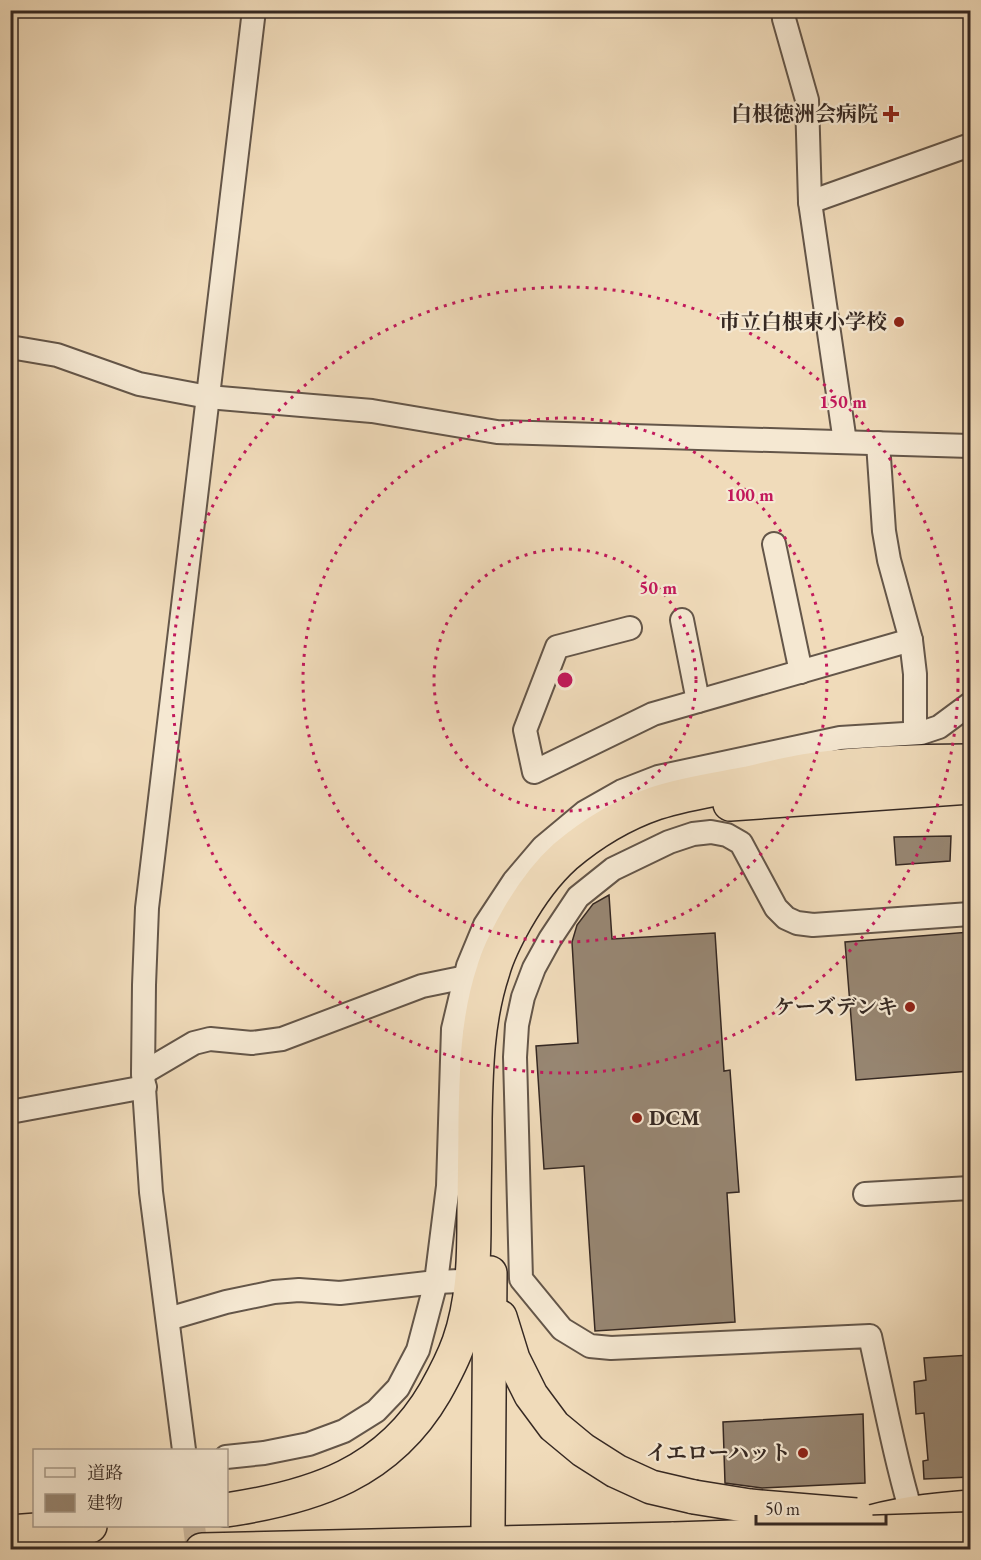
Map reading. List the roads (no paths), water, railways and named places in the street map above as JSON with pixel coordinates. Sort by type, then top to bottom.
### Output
[{"type":"highway","points":[[970,761],[908,762],[814,769],[690,794],[656,803],[624,817],[594,835],[566,856],[542,880],[522,910],[506,938],[493,971],[482,1011],[477,1056],[490,1276],[501,1323],[513,1359],[531,1395],[554,1426],[583,1450],[616,1471],[651,1487],[694,1497],[810,1512],[865,1516],[970,1518]]},
{"type":"highway","points":[[479,1526],[490,1276],[493,1058],[507,977],[521,945],[538,917],[556,893],[578,870],[632,832],[662,819],[730,804],[970,787]]},
{"type":"highway","points":[[228,1510],[278,1501],[335,1482],[363,1468],[388,1450],[411,1428],[429,1403],[460,1341],[468,1311],[490,1276]]},
{"type":"highway","points":[[785,1550],[877,1520],[910,1513],[970,1507]]},
{"type":"highway","points":[[10,1532],[77,1527]]},
{"type":"highway","points":[[202,1550],[970,1530]]},
{"type":"highway","points":[[760,1550],[970,1543]]},
{"type":"highway","points":[[915,1550],[970,1543]]},
{"type":"street","points":[[184,1449],[152,1192],[144,1080],[147,908],[254,10]]},
{"type":"street","points":[[783,10],[807,100],[810,202],[845,442]]},
{"type":"street","points":[[810,202],[970,145]]},
{"type":"street","points":[[10,347],[57,355],[140,384],[208,397],[372,411],[497,432],[970,446]]},
{"type":"street","points":[[878,443],[884,531],[889,560],[911,640],[915,674],[915,733]]},
{"type":"street","points":[[774,544],[801,672]]},
{"type":"street","points":[[682,620],[698,701]]},
{"type":"street","points":[[630,628],[557,648],[525,730],[534,772],[653,714],[911,640]]},
{"type":"street","points":[[228,1457],[264,1453],[309,1444],[344,1431],[376,1411],[398,1388],[418,1350],[436,1282],[448,1186],[453,1029],[468,966],[485,925],[514,881],[543,847],[585,812],[621,791],[658,777],[840,738],[921,733],[939,727],[970,704]]},
{"type":"street","points":[[490,1276],[517,1025],[523,997],[534,968],[578,897],[614,869],[669,842],[693,834],[711,832],[727,835],[741,843],[776,908],[786,918],[797,923],[813,925],[970,914]]},
{"type":"street","points":[[10,1112],[144,1080],[194,1043],[210,1039],[252,1043],[282,1039],[422,987],[466,977]]},
{"type":"street","points":[[865,1194],[970,1188]]},
{"type":"street","points":[[168,1319],[226,1302],[274,1292],[299,1290],[340,1293],[490,1276],[562,1329],[591,1346],[611,1348],[870,1336],[897,1462],[910,1513],[923,1550]]},
{"type":"tunnel","points":[[194,1527],[197,1550]]},
{"type":"place","name":"白根徳洲会病院","points":[[891,114]]},
{"type":"place","name":"市立白根東小学校","points":[[899,322]]},
{"type":"place","name":"ケーズデンキ","points":[[910,1007]]},
{"type":"place","name":"DCM","points":[[637,1118]]},
{"type":"place","name":"イエローハット","points":[[803,1453]]}]
